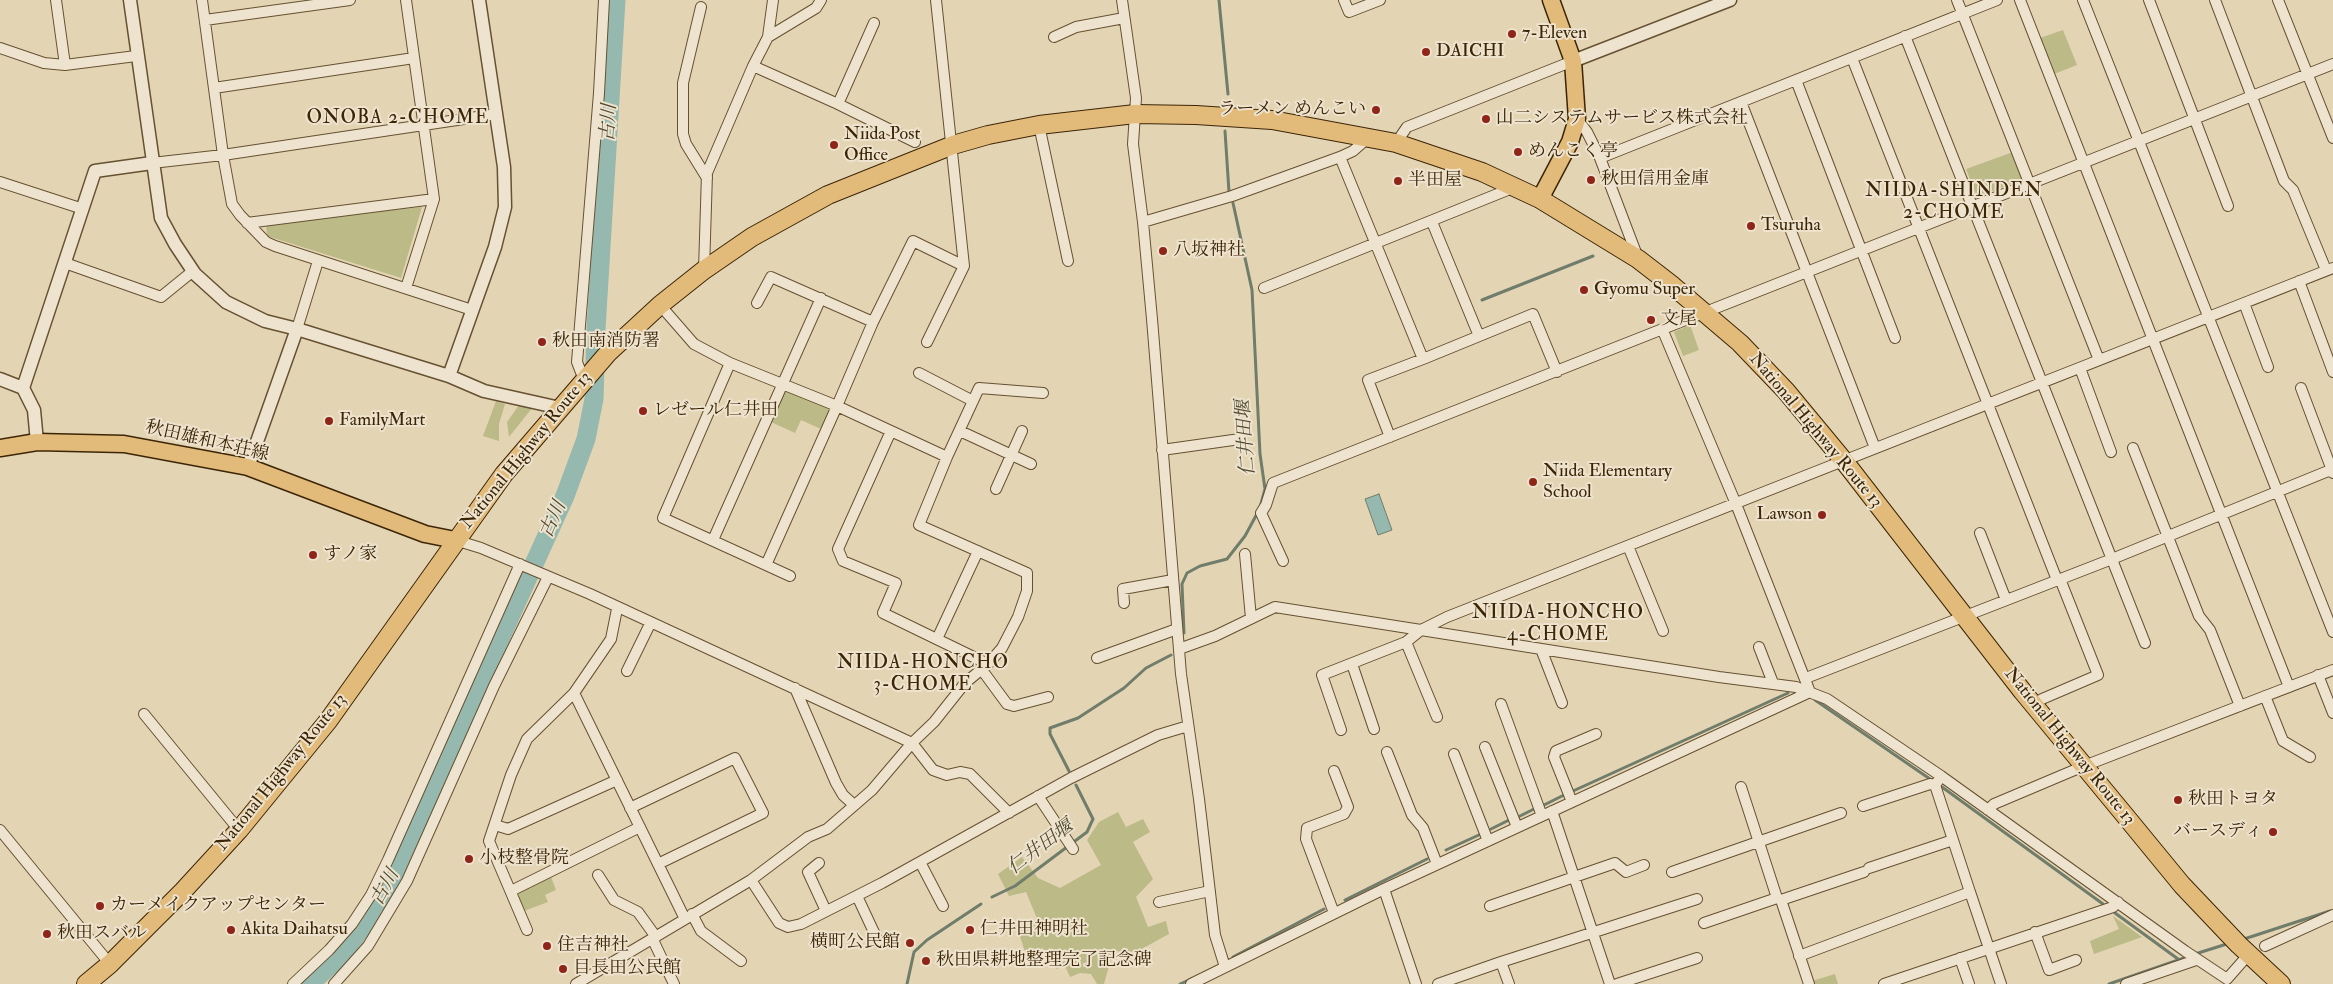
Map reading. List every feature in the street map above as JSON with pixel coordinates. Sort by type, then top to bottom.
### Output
[{"type":"highway","name":"National Highway Route 13","points":[[86,984],[110,964],[183,891],[239,830],[328,721],[455,540],[504,474],[608,353],[660,305],[704,270],[752,237],[828,195],[953,145],[988,135],[1039,125],[1135,114],[1196,115],[1272,120],[1396,143],[1482,172],[1540,199],[1638,259],[1705,312],[1766,369],[1844,460],[2034,705],[2182,885],[2281,984]]},
{"type":"main road","points":[[1540,199],[1570,142],[1577,119],[1573,61],[1551,0]]},
{"type":"main road","name":"秋田雄和本荘線","points":[[0,448],[37,442],[132,445],[248,467],[424,534],[455,540]]},
{"type":"street","points":[[56,0],[65,65]]},
{"type":"street","points":[[130,0],[136,56],[161,218],[192,270],[226,302],[265,321],[449,376],[484,391],[560,408]]},
{"type":"street","points":[[202,0],[223,155],[232,204],[247,223],[266,242],[318,261],[472,310]]},
{"type":"street","points":[[205,20],[350,0]]},
{"type":"street","points":[[406,0],[434,199],[406,288]]},
{"type":"street","points":[[449,376],[495,247],[505,207],[504,167],[479,0]]},
{"type":"street","points":[[585,379],[577,362],[599,93],[604,0]]},
{"type":"street","points":[[704,270],[707,178],[753,66],[768,36],[773,0]]},
{"type":"street","points":[[768,36],[816,8],[821,0]]},
{"type":"street","points":[[927,342],[964,266],[953,145],[936,0]]},
{"type":"street","points":[[1122,0],[1136,98],[1133,144],[1144,222],[1179,649],[1215,935],[1224,968]]},
{"type":"street","points":[[1344,0],[1349,12],[1380,0]]},
{"type":"street","points":[[1396,143],[1407,127],[1730,0]]},
{"type":"street","points":[[1957,0],[2099,360]]},
{"type":"street","points":[[1600,158],[1997,0]]},
{"type":"street","points":[[2020,0],[2223,513],[2289,687]]},
{"type":"street","points":[[2083,0],[2333,632]]},
{"type":"street","points":[[2149,0],[2228,206]]},
{"type":"street","points":[[1341,730],[1322,675],[1406,642],[1421,630],[1447,617],[2329,269],[2293,190],[2284,180],[2215,0]]},
{"type":"street","points":[[2278,0],[2333,138]]},
{"type":"street","points":[[701,7],[683,83],[683,134],[686,144],[707,178]]},
{"type":"street","points":[[1054,37],[1076,27],[1124,18]]},
{"type":"street","points":[[838,104],[874,23]]},
{"type":"street","points":[[1905,36],[2145,643]]},
{"type":"street","points":[[0,48],[44,63],[65,65],[136,56]]},
{"type":"street","points":[[214,88],[414,58]]},
{"type":"street","points":[[1852,58],[2058,580],[2098,676],[2042,698],[2034,705]]},
{"type":"street","points":[[1283,561],[1261,512],[1266,505],[1273,483],[1663,331],[1705,312],[2333,64]]},
{"type":"street","points":[[753,66],[838,104],[915,142]]},
{"type":"street","points":[[1796,80],[1895,338]]},
{"type":"street","points":[[1741,102],[1875,448]]},
{"type":"street","points":[[23,388],[95,171],[223,155],[497,114]]},
{"type":"street","points":[[1577,119],[1587,132],[1600,158],[1638,259]]},
{"type":"street","points":[[1039,125],[1068,261]]},
{"type":"street","points":[[1144,222],[1232,196],[1340,157],[1353,151],[1369,137]]},
{"type":"street","points":[[1340,157],[1423,359]]},
{"type":"street","points":[[0,182],[83,209]]},
{"type":"street","points":[[1264,288],[1515,188]]},
{"type":"street","points":[[247,223],[434,199]]},
{"type":"street","points":[[1432,222],[1479,336]]},
{"type":"street","points":[[766,565],[873,322],[913,242],[964,266]]},
{"type":"street","points":[[248,467],[297,329],[318,261]]},
{"type":"street","points":[[65,263],[161,297],[192,270]]},
{"type":"street","points":[[757,303],[770,277],[873,322]]},
{"type":"street","points":[[2299,281],[2333,372]]},
{"type":"street","points":[[713,540],[821,298]]},
{"type":"street","points":[[2244,303],[2268,367]]},
{"type":"street","points":[[660,305],[694,344],[730,363],[837,406],[947,457]]},
{"type":"street","points":[[1390,437],[1368,380],[1533,314],[1557,372]]},
{"type":"street","points":[[1663,331],[1736,504],[1810,692]]},
{"type":"street","points":[[730,363],[663,518],[790,576]]},
{"type":"street","points":[[2080,368],[2111,452]]},
{"type":"street","points":[[919,373],[973,400]]},
{"type":"street","points":[[0,379],[23,388],[34,410],[37,442]]},
{"type":"street","points":[[576,984],[655,939],[688,916],[751,880],[808,837],[826,829],[872,790],[912,743],[934,722],[965,683],[985,667],[1002,648],[1018,617],[1027,591],[1027,573],[919,525],[947,457],[979,388],[989,387],[1043,393]]},
{"type":"street","points":[[1806,678],[2112,559],[2277,490],[2333,471],[2300,388]]},
{"type":"street","points":[[891,431],[838,549],[843,561],[896,583],[883,613],[937,639],[985,667],[1008,704],[1014,706],[1048,697]]},
{"type":"street","points":[[960,431],[1030,464]]},
{"type":"street","points":[[996,489],[1022,431]]},
{"type":"street","points":[[1162,450],[1240,439]]},
{"type":"street","points":[[2133,448],[2199,616],[2210,630],[2240,706]]},
{"type":"street","points":[[1980,533],[2006,600]]},
{"type":"street","points":[[455,540],[523,565],[590,594],[617,609],[795,688],[912,743],[932,770],[946,775],[960,772],[970,774],[1009,813]]},
{"type":"street","points":[[1628,546],[1663,632]]},
{"type":"street","points":[[937,639],[978,551]]},
{"type":"street","points":[[1245,554],[1251,618]]},
{"type":"street","points":[[293,984],[329,950],[352,924],[370,894],[388,860],[523,565]]},
{"type":"street","points":[[334,984],[368,946],[407,881],[494,686],[546,576]]},
{"type":"street","points":[[1124,603],[1123,589],[1173,580]]},
{"type":"street","points":[[1179,649],[1215,636],[1275,607],[1718,677],[1774,683],[1810,692],[1827,699],[1938,780],[1988,810],[2196,960],[2230,981],[2240,945]]},
{"type":"street","points":[[527,930],[489,841],[510,775],[527,739],[574,693],[611,639],[617,609]]},
{"type":"street","points":[[627,671],[650,624]]},
{"type":"street","points":[[1097,658],[1177,629]]},
{"type":"street","points":[[1406,642],[1437,717]]},
{"type":"street","points":[[1759,647],[1774,683]]},
{"type":"street","points":[[1541,649],[1562,703]]},
{"type":"street","points":[[1352,664],[1374,729]]},
{"type":"street","points":[[1988,810],[1994,804],[2084,766],[2333,670]]},
{"type":"street","points":[[2318,676],[2333,712]]},
{"type":"street","points":[[795,688],[843,796],[854,805]]},
{"type":"street","points":[[1194,983],[1384,889],[1810,692]]},
{"type":"street","points":[[574,693],[658,864],[688,916],[701,931],[741,961]]},
{"type":"street","points":[[2265,696],[2283,741],[2310,757]]},
{"type":"street","points":[[1501,704],[1542,816]]},
{"type":"street","points":[[144,714],[239,830]]},
{"type":"street","points":[[751,880],[779,923],[788,927],[857,896],[1038,796],[1158,735],[1188,726]]},
{"type":"street","points":[[1572,802],[1554,757],[1556,751],[1596,734]]},
{"type":"street","points":[[1484,747],[1518,827]]},
{"type":"street","points":[[1387,752],[1412,815],[1423,828],[1437,864]]},
{"type":"street","points":[[1454,754],[1488,841]]},
{"type":"street","points":[[630,808],[735,758],[763,812],[658,864]]},
{"type":"street","points":[[1334,771],[1348,807],[1344,814],[1307,828],[1306,839],[1334,913]]},
{"type":"street","points":[[495,825],[508,829],[617,780]]},
{"type":"street","points":[[1863,806],[1938,780]]},
{"type":"street","points":[[1938,780],[1953,840],[2001,984]]},
{"type":"street","points":[[1741,787],[1808,984]]},
{"type":"street","points":[[1038,796],[1071,845]]},
{"type":"street","points":[[1552,811],[1610,984]]},
{"type":"street","points":[[1672,872],[1841,813]]},
{"type":"street","points":[[511,891],[640,827]]},
{"type":"street","points":[[0,830],[110,964]]},
{"type":"street","points":[[1704,923],[1953,840]]},
{"type":"street","points":[[920,862],[943,906]]},
{"type":"street","points":[[818,863],[808,872],[826,911]]},
{"type":"street","points":[[1490,906],[1614,863],[1626,872],[1644,866]]},
{"type":"street","points":[[598,875],[614,900],[638,912],[655,939],[674,984]]},
{"type":"street","points":[[1384,889],[1416,984]]},
{"type":"street","points":[[1159,902],[1210,891]]},
{"type":"street","points":[[1799,956],[1970,892]]},
{"type":"street","points":[[857,896],[879,943]]},
{"type":"street","points":[[1438,984],[1592,931],[1697,899]]},
{"type":"street","points":[[1884,984],[2113,907],[2118,902]]},
{"type":"street","points":[[2265,946],[2333,915]]},
{"type":"street","points":[[2035,932],[2049,970],[2076,960]]},
{"type":"street","points":[[1617,984],[1697,958]]},
{"type":"street","points":[[1960,958],[1968,984]]},
{"type":"street","points":[[2126,984],[2196,960]]},
{"type":"street","points":[[1501,962],[1508,984]]},
{"type":"shaded area","points":[[2063,30],[2077,65],[2054,74],[2040,38]]},
{"type":"shaded area","points":[[2013,152],[2024,179],[1977,197],[1966,169]]},
{"type":"shaded area","points":[[422,207],[401,278],[267,236],[266,223]]},
{"type":"shaded area","points":[[1690,325],[1699,350],[1683,356],[1674,332]]},
{"type":"shaded area","points":[[786,388],[830,409],[821,429],[801,420],[795,433],[771,422]]},
{"type":"shaded area","points":[[496,401],[505,404],[499,424],[499,441],[483,436]]},
{"type":"shaded area","points":[[519,405],[533,407],[509,437],[507,422]]},
{"type":"shaded area","points":[[1118,812],[1126,827],[1143,819],[1150,832],[1133,842],[1153,879],[1136,897],[1148,927],[1166,921],[1169,934],[1136,952],[1113,951],[1104,984],[1097,984],[1091,974],[1080,973],[1070,977],[1065,966],[1056,969],[1052,960],[1047,961],[1043,948],[1026,955],[1018,930],[1038,921],[1026,892],[1009,896],[998,874],[1022,857],[1038,878],[1060,888],[1101,865],[1087,840],[1099,822]]},
{"type":"shaded area","points":[[551,877],[556,890],[545,895],[548,902],[524,911],[518,897],[520,889]]},
{"type":"shaded area","points":[[2113,916],[2142,937],[2094,954],[2090,941],[2119,929]]},
{"type":"shaded area","points":[[1835,974],[1838,984],[1813,984],[1812,981]]},
{"type":"water","points":[[1379,494],[1392,530],[1378,535],[1365,499]]},
{"type":"waterway","name":"古川","points":[[310,984],[342,954],[370,917],[417,832],[478,687],[565,496],[586,439],[594,399],[596,329],[616,0]]},
{"type":"waterway","points":[[1219,0],[1228,94]]},
{"type":"waterway","points":[[1225,131],[1229,192]]},
{"type":"waterway","name":"仁井田堰","points":[[1233,203],[1252,290],[1260,454],[1265,489],[1261,504]]},
{"type":"waterway","points":[[1482,300],[1593,256]]},
{"type":"waterway","name":"仁井田堰","points":[[1184,633],[1182,584],[1187,573],[1200,566],[1227,559],[1245,536],[1259,510]]},
{"type":"waterway","name":"仁井田堰","points":[[1069,771],[1050,734],[1050,728],[1078,718],[1124,688],[1146,668],[1171,655]]},
{"type":"waterway","points":[[1573,791],[1788,693]]},
{"type":"waterway","points":[[1815,700],[1930,779]]},
{"type":"waterway","name":"仁井田堰","points":[[992,897],[1015,886],[1087,832],[1093,819],[1076,785]]},
{"type":"waterway","points":[[1942,787],[2103,904]]},
{"type":"waterway","points":[[1542,806],[1564,795]]},
{"type":"waterway","points":[[1518,817],[1534,809]]},
{"type":"waterway","points":[[1491,829],[1509,820]]},
{"type":"waterway","points":[[1446,850],[1481,834]]},
{"type":"waterway","points":[[1345,900],[1427,859]]},
{"type":"waterway","name":"仁井田堰","points":[[907,984],[914,952],[927,940],[981,904]]},
{"type":"waterway","points":[[1233,957],[1324,909]]},
{"type":"waterway","points":[[2241,940],[2330,911]]},
{"type":"waterway","points":[[2115,913],[2178,959]]},
{"type":"waterway","points":[[2195,954],[2230,943]]},
{"type":"waterway","points":[[2109,984],[2187,957]]},
{"type":"waterway","points":[[1180,984],[1191,979]]},
{"type":"place","name":"7-Eleven","points":[[1512,34]]},
{"type":"place","name":"DAICHI","points":[[1426,52]]},
{"type":"place","name":"ラーメン めんこい","points":[[1376,110]]},
{"type":"place","name":"山二システムサービス株式会社","points":[[1486,119]]},
{"type":"place","name":"Niida Post Office","points":[[834,145]]},
{"type":"place","name":"めんこく亭","points":[[1518,152]]},
{"type":"place","name":"秋田信用金庫","points":[[1591,180]]},
{"type":"place","name":"半田屋","points":[[1398,181]]},
{"type":"place","name":"Tsuruha","points":[[1751,226]]},
{"type":"place","name":"八坂神社","points":[[1163,251]]},
{"type":"place","name":"Gyomu Super","points":[[1584,290]]},
{"type":"place","name":"文尾","points":[[1651,320]]},
{"type":"place","name":"秋田南消防署","points":[[542,342]]},
{"type":"place","name":"レゼール仁井田","points":[[643,411]]},
{"type":"place","name":"FamilyMart","points":[[329,421]]},
{"type":"place","name":"Niida Elementary School","points":[[1533,482]]},
{"type":"place","name":"Lawson","points":[[1822,515]]},
{"type":"place","name":"すノ家","points":[[313,555]]},
{"type":"place","name":"秋田トヨタ","points":[[2178,800]]},
{"type":"place","name":"バースディ","points":[[2273,832]]},
{"type":"place","name":"小枝整骨院","points":[[469,859]]},
{"type":"place","name":"カーメイクアップセンター","points":[[100,906]]},
{"type":"place","name":"Akita Daihatsu","points":[[231,930]]},
{"type":"place","name":"仁井田神明社","points":[[970,930]]},
{"type":"place","name":"秋田スバル","points":[[47,934]]},
{"type":"place","name":"横町公民館","points":[[910,943]]},
{"type":"place","name":"住吉神社","points":[[547,946]]},
{"type":"place","name":"秋田県耕地整理完了記念碑","points":[[926,961]]},
{"type":"place","name":"目長田公民館","points":[[563,969]]},
{"type":"district","name":"ONOBA 2-CHOME","points":[[398,119]]},
{"type":"district","name":"NIIDA-SHINDEN 2-CHOME","points":[[1954,203]]},
{"type":"district","name":"NIIDA-HONCHO 4-CHOME","points":[[1558,625]]},
{"type":"district","name":"NIIDA-HONCHO 3-CHOME","points":[[923,675]]}]
